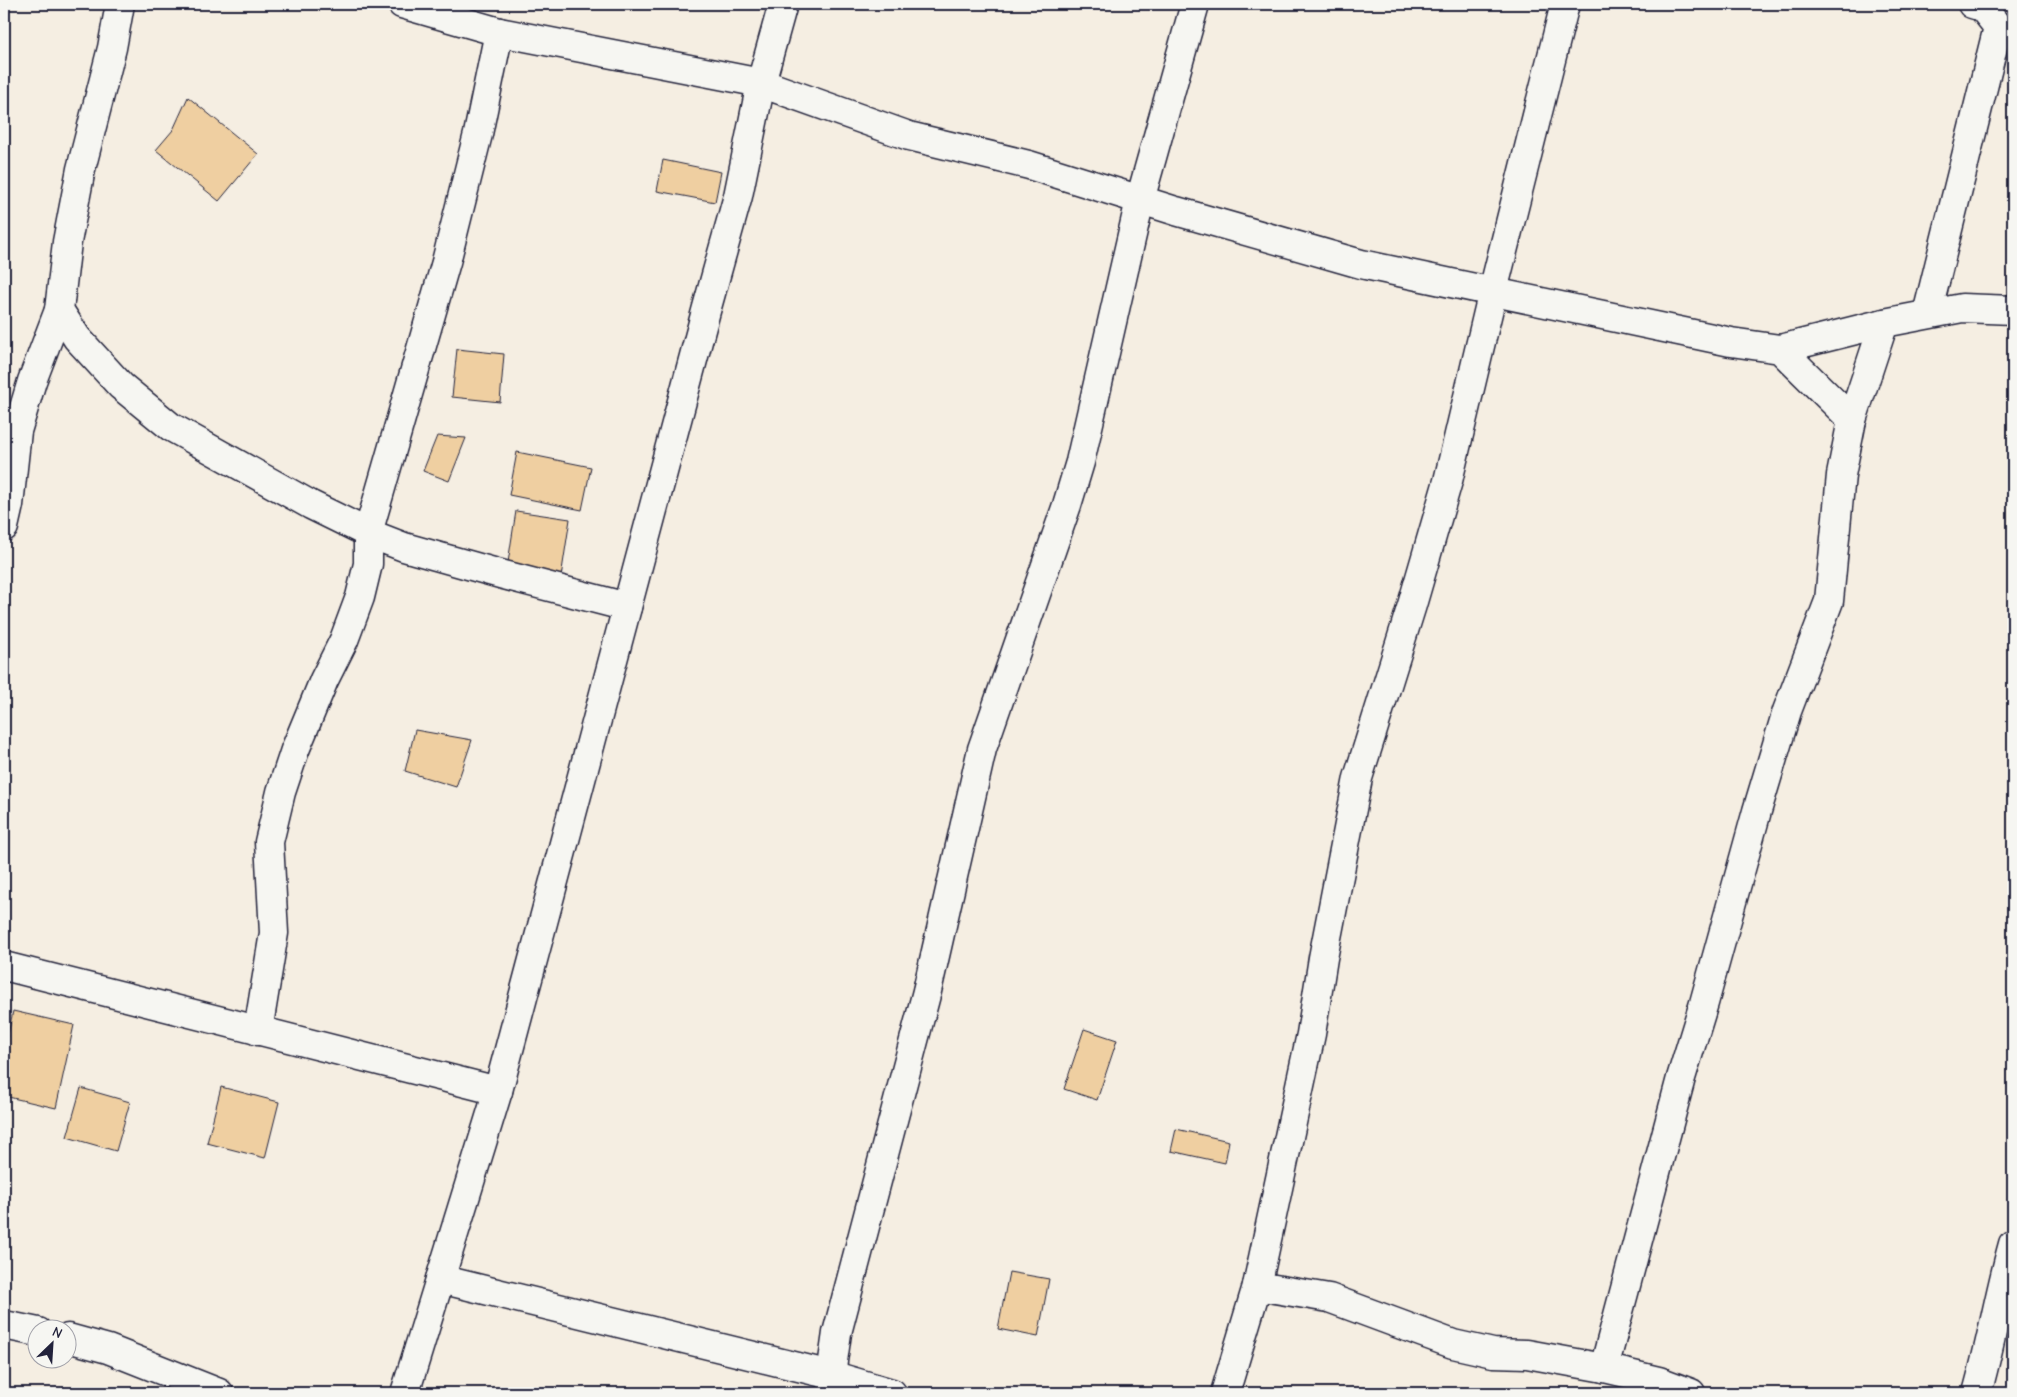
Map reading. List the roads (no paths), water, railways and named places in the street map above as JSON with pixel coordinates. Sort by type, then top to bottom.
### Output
[{"type":"street","points":[[4,527],[9,505],[17,431],[32,381],[59,310],[67,242],[80,169],[112,48],[120,4]]},
{"type":"street","points":[[402,4],[498,32],[761,83],[909,136],[1029,165],[1140,200],[1361,264],[1731,342],[1780,349],[1927,314],[1962,308],[2013,310]]},
{"type":"street","points":[[405,1393],[498,1091],[738,196],[761,83],[783,4]]},
{"type":"street","points":[[832,1384],[837,1332],[871,1210],[927,990],[982,750],[1067,505],[1080,462],[1140,200],[1195,4]]},
{"type":"street","points":[[1225,1393],[1257,1286],[1312,1034],[1323,958],[1358,778],[1412,605],[1448,481],[1493,291],[1565,4]]},
{"type":"street","points":[[1927,314],[1998,28],[1982,7],[1972,4]]},
{"type":"street","points":[[258,1031],[274,933],[269,842],[281,792],[295,750],[344,640],[360,597],[368,564],[368,533],[446,262],[478,134],[498,32]]},
{"type":"street","points":[[59,310],[77,338],[121,386],[171,427],[311,506],[368,533],[404,547],[627,607]]},
{"type":"street","points":[[1604,1368],[1681,1078],[1704,1003],[1757,810],[1787,711],[1829,601],[1841,475],[1852,420],[1884,324]]},
{"type":"street","points":[[1780,349],[1852,420]]},
{"type":"street","points":[[4,966],[498,1091]]},
{"type":"street","points":[[1977,1393],[1986,1363],[2000,1290],[2013,1244]]},
{"type":"street","points":[[440,1279],[832,1384],[892,1393]]},
{"type":"street","points":[[1257,1286],[1329,1298],[1453,1344],[1493,1353],[1527,1354],[1604,1368],[1659,1381],[1691,1393]]},
{"type":"street","points":[[4,1325],[28,1330]]},
{"type":"street","points":[[78,1341],[108,1349],[219,1393]]}]
